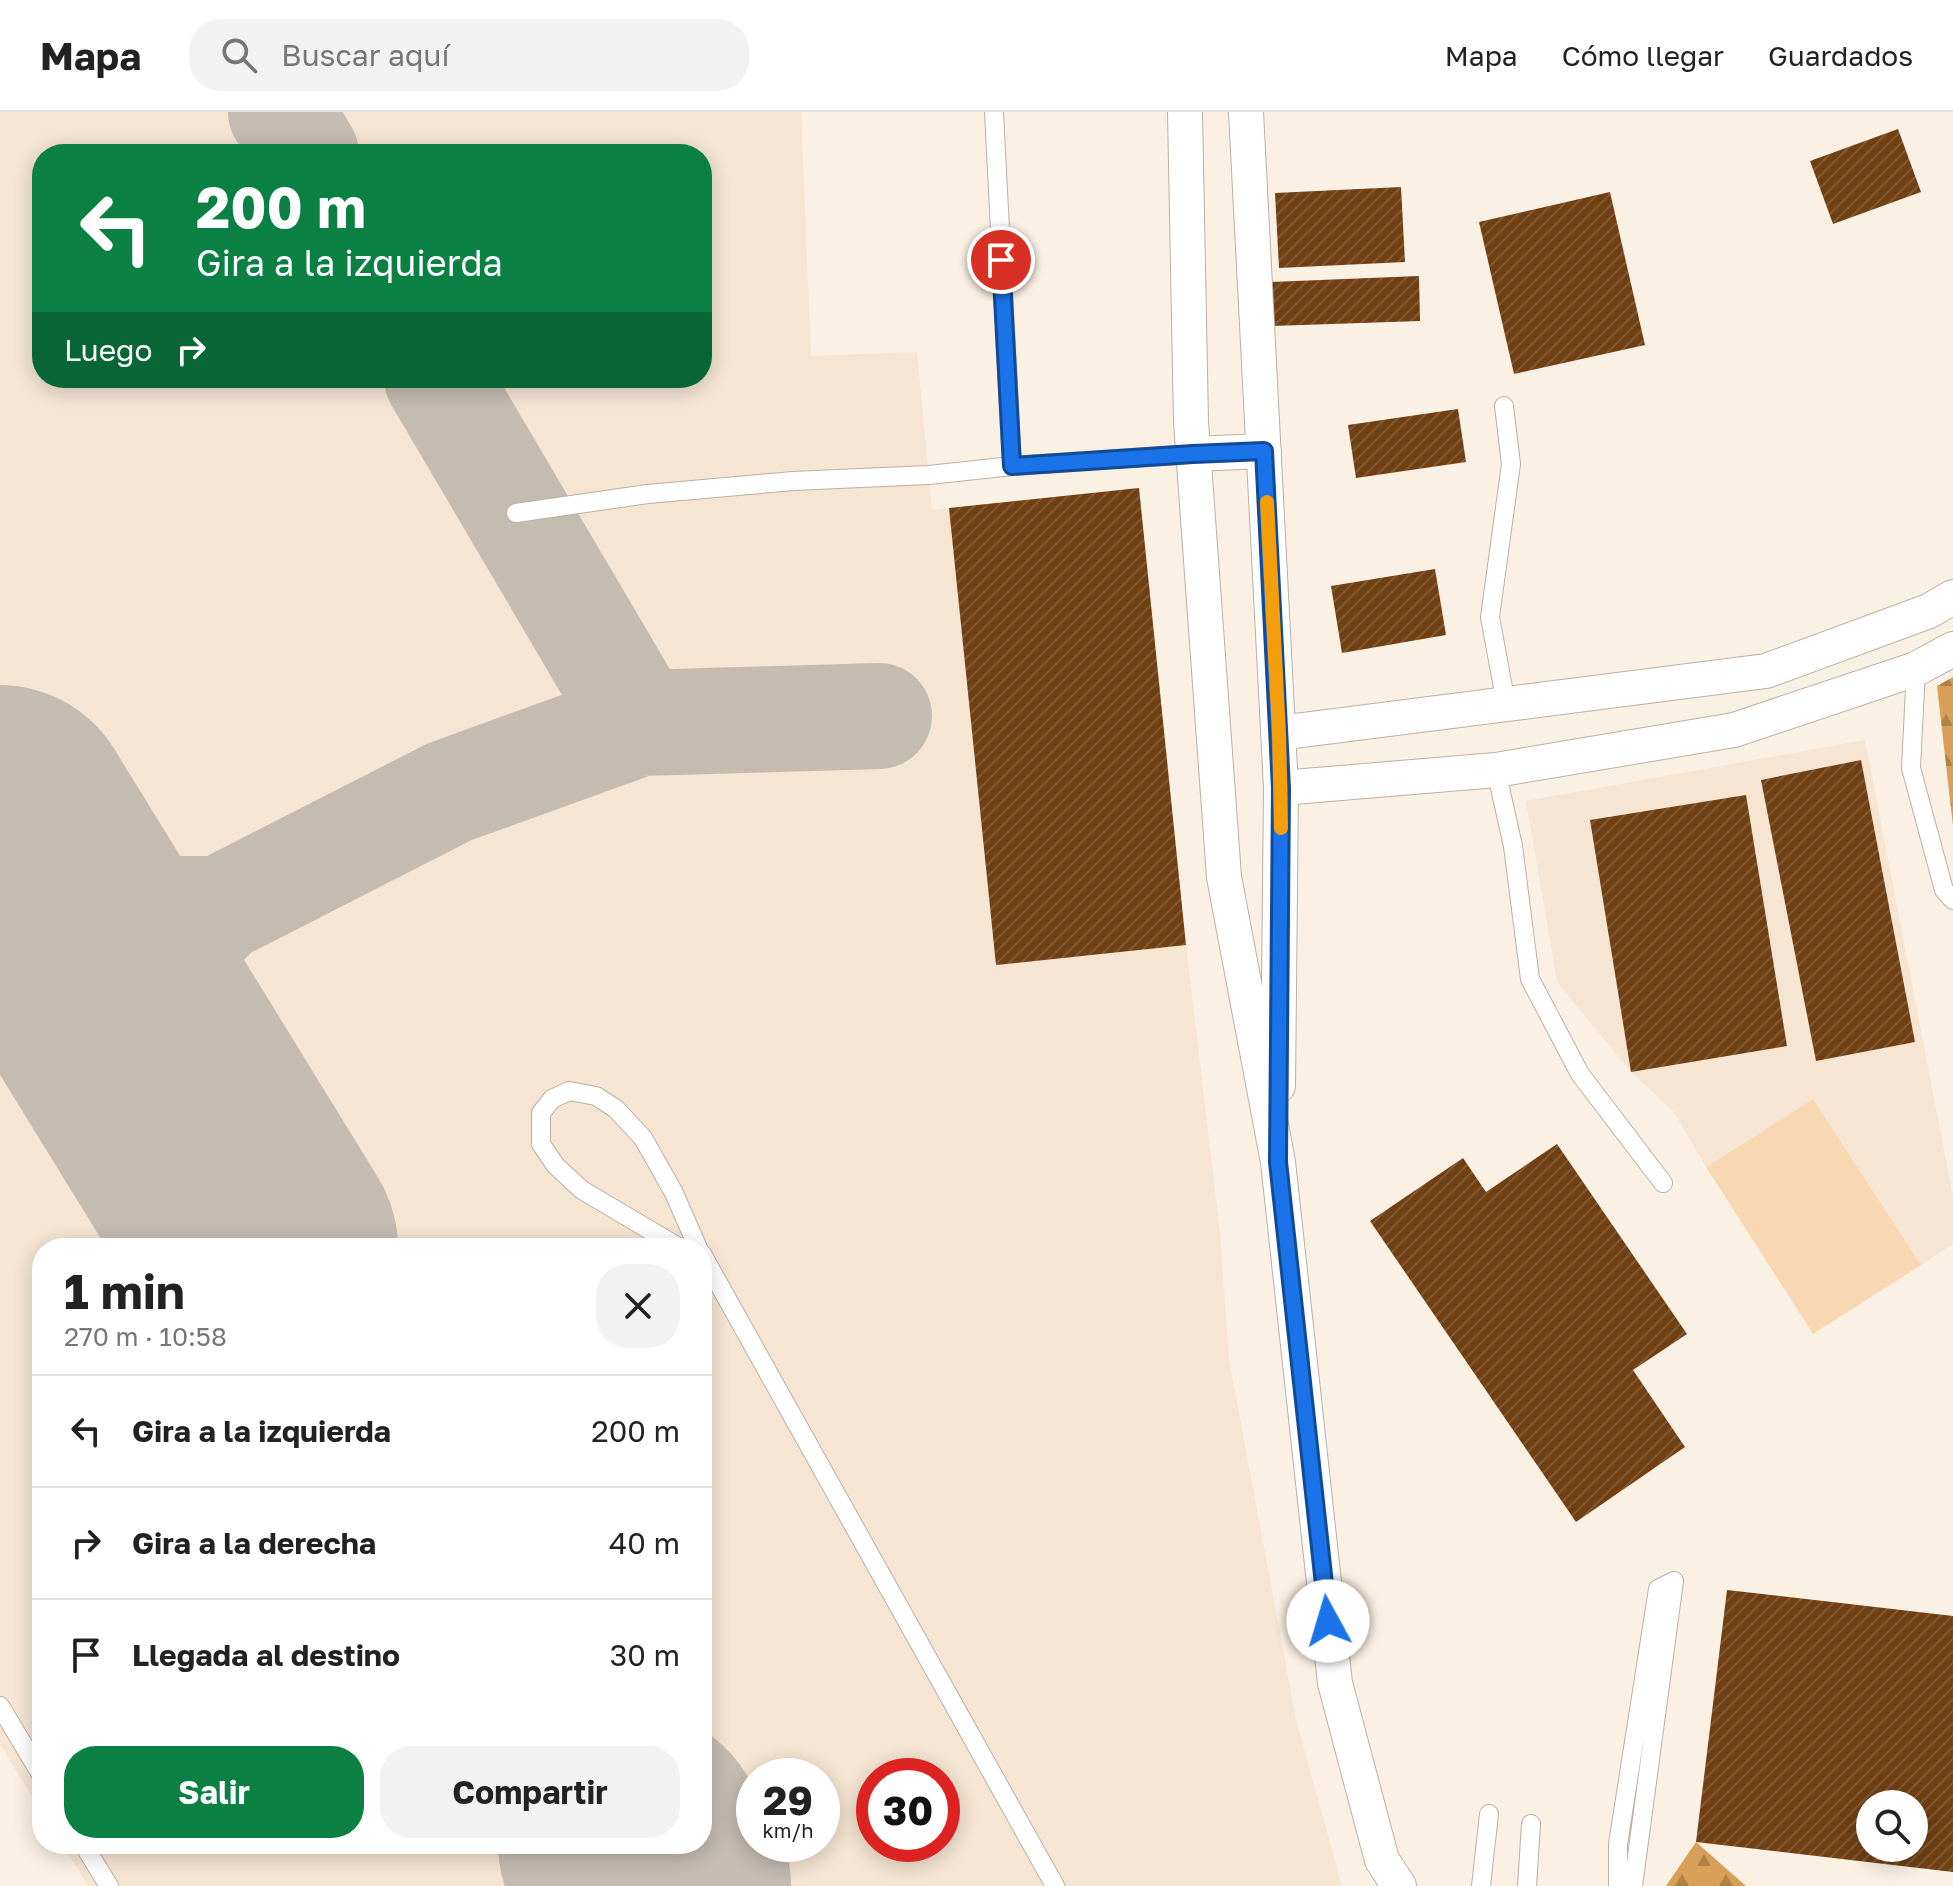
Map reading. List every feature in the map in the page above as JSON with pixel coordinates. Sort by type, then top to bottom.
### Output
[{"type":"street","points":[[1185,112],[1193,454],[1224,877],[1278,1162],[1335,1683],[1382,1860],[1399,1886]]},
{"type":"street","points":[[1246,112],[1281,788],[1278,1162]]},
{"type":"street","points":[[1193,454],[1264,451]]},
{"type":"street","points":[[1279,733],[1766,671],[1929,611],[1953,597]]},
{"type":"street","points":[[1281,788],[1496,770],[1734,730],[1916,669],[1953,649]]},
{"type":"lane","points":[[994,112],[1012,466]]},
{"type":"lane","points":[[1504,406],[1511,464],[1490,617],[1506,704]]},
{"type":"lane","points":[[516,513],[663,492],[1193,454]]},
{"type":"lane","points":[[1916,669],[1911,768],[1944,890],[1953,900]]},
{"type":"lane","points":[[1496,770],[1513,846],[1530,979],[1580,1074],[1663,1183]]},
{"type":"lane","points":[[664,1238],[582,1190],[556,1166],[541,1144],[541,1113],[552,1099],[569,1091],[596,1096],[616,1109],[643,1138],[674,1193],[694,1238]]},
{"type":"lane","points":[[712,1275],[1055,1886]]},
{"type":"lane","points":[[1618,1886],[1618,1844],[1658,1589],[1674,1581],[1633,1886]]},
{"type":"lane","points":[[0,1706],[32,1759]]},
{"type":"lane","points":[[1481,1886],[1489,1814]]},
{"type":"lane","points":[[1527,1886],[1531,1824]]},
{"type":"lane","points":[[89,1854],[109,1886]]},
{"type":"shaded area","points":[[0,112],[801,112],[811,356],[917,352],[932,510],[1139,488],[1186,945],[1220,1233],[1229,1359],[1296,1720],[1342,1886],[88,1886],[68,1854],[712,1854],[712,1238],[32,1238],[32,1797],[0,1744]]},
{"type":"shaded area","points":[[1865,740],[1953,1197],[1953,1244],[1921,1265],[1813,1099],[1706,1167],[1674,1112],[1631,1072],[1557,982],[1526,801]]},
{"type":"shaded area","points":[[1813,1099],[1921,1265],[1813,1334],[1706,1167]]},
{"type":"green space","points":[[1953,677],[1953,826],[1937,686]]},
{"type":"green space","points":[[1696,1842],[1746,1886],[1666,1886]]},
{"type":"building","points":[[1898,129],[1921,192],[1833,224],[1810,161]]},
{"type":"building","points":[[1401,187],[1405,262],[1279,268],[1275,193]]},
{"type":"building","points":[[1610,192],[1645,345],[1514,374],[1479,222]]},
{"type":"building","points":[[1419,276],[1420,321],[1272,326],[1271,282]]},
{"type":"building","points":[[1458,409],[1466,462],[1356,478],[1348,425]]},
{"type":"building","points":[[1139,488],[1186,945],[996,965],[949,508]]},
{"type":"building","points":[[1435,569],[1446,635],[1342,653],[1331,586]]},
{"type":"building","points":[[1861,760],[1915,1042],[1816,1061],[1761,780]]},
{"type":"building","points":[[1746,795],[1787,1046],[1631,1072],[1590,820]]},
{"type":"building","points":[[1557,1144],[1687,1334],[1633,1370],[1685,1447],[1576,1522],[1370,1221],[1463,1158],[1486,1192]]},
{"type":"building","points":[[1727,1590],[1953,1616],[1953,1872],[1867,1862],[1928,1862],[1928,1790],[1856,1790],[1856,1861],[1696,1842]]},
{"type":"taxiway","points":[[281,112],[300,144]]},
{"type":"taxiway","points":[[443,388],[640,723]]},
{"type":"taxiway","points":[[220,909],[449,792],[640,723],[879,716]]},
{"type":"taxiway","points":[[34,875],[96,902],[154,909],[220,909],[183,945],[163,999],[157,1074]]},
{"type":"runway","points":[[0,819],[258,1238]]},
{"type":"runway","points":[[638,1854],[657,1886]]},
{"type":"slow traffic","points":[[1267,502],[1281,828]]},
{"type":"route","points":[[1001,260],[1012,466],[1264,451],[1281,788],[1278,1162],[1328,1621]]}]
